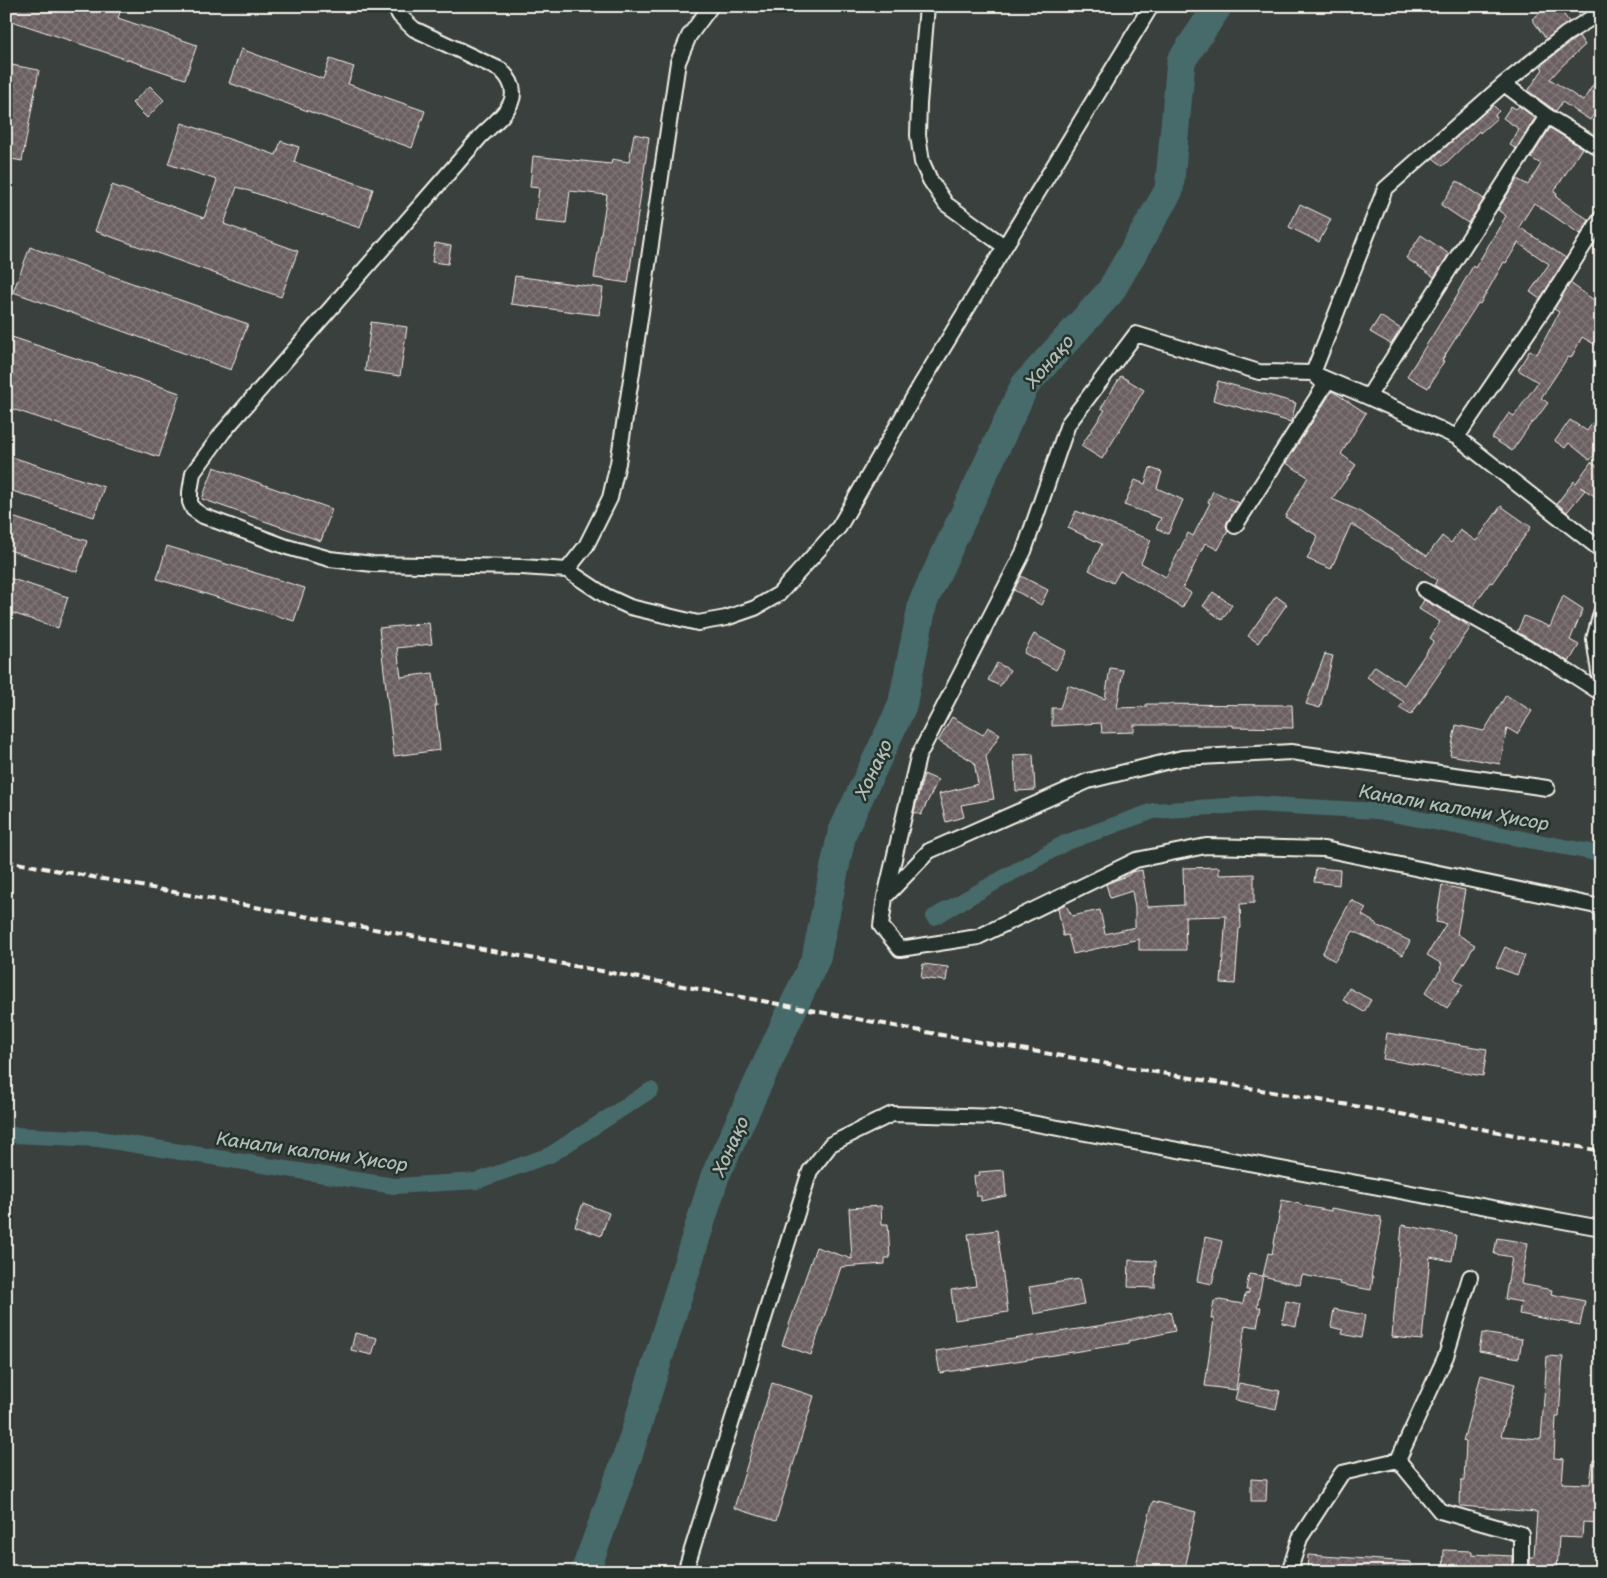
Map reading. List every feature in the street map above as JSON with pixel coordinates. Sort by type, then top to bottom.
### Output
[{"type":"street","points":[[394,6],[400,16],[414,29],[501,70],[509,78],[513,87],[512,100],[509,107],[223,432],[193,473],[190,492],[190,502],[193,509],[203,516],[287,547],[330,559],[373,564],[522,567],[567,570],[606,596],[630,608],[698,623],[726,618],[755,608],[778,594],[839,527],[920,386],[1004,246],[1127,49],[1151,6]]},
{"type":"street","points":[[567,570],[586,546],[610,498],[618,463],[635,356],[678,62],[689,36],[711,6]]},
{"type":"street","points":[[927,6],[918,135],[922,162],[930,180],[946,204],[1004,246]]},
{"type":"street","points":[[1313,373],[1385,189],[1504,84],[1566,34],[1601,12]]},
{"type":"street","points":[[1504,84],[1547,116],[1601,149]]},
{"type":"street","points":[[1368,397],[1547,116]]},
{"type":"street","points":[[1457,437],[1547,304],[1601,218]]},
{"type":"street","points":[[1601,550],[1457,437],[1313,373],[1259,372],[1136,334],[1068,424],[1024,551],[918,757],[885,897],[881,926],[900,949],[978,937],[1136,860],[1206,846],[1324,849],[1601,907]]},
{"type":"street","points":[[1235,526],[1325,385],[1313,373]]},
{"type":"street","points":[[1424,590],[1556,664],[1601,693]]},
{"type":"street","points":[[1601,613],[1594,639],[1601,685]]},
{"type":"street","points":[[885,897],[929,851],[1088,781],[1182,758],[1291,752],[1547,788]]},
{"type":"street","points":[[685,1572],[810,1171],[831,1144],[892,1114],[999,1117],[1601,1228]]},
{"type":"street","points":[[1398,1460],[1446,1356],[1470,1277]]},
{"type":"street","points":[[1290,1572],[1300,1538],[1342,1473],[1398,1460]]},
{"type":"street","points":[[1398,1460],[1440,1511],[1521,1534],[1521,1572]]},
{"type":"building","points":[[6,6],[75,6],[87,10],[88,6],[122,6],[118,18],[197,45],[185,79],[6,19]]},
{"type":"building","points":[[1550,6],[1558,6],[1569,22],[1546,39],[1532,19]]},
{"type":"building","points":[[1579,36],[1585,45],[1550,79],[1583,101],[1601,72],[1601,104],[1590,120],[1562,102],[1556,111],[1528,91],[1543,69],[1541,67],[1545,62]]},
{"type":"building","points":[[241,49],[323,79],[330,59],[354,67],[348,84],[425,111],[412,148],[229,83]]},
{"type":"building","points":[[6,64],[39,70],[22,161],[6,158]]},
{"type":"building","points":[[150,86],[164,100],[147,118],[132,103]]},
{"type":"building","points":[[1493,105],[1499,111],[1495,115],[1497,118],[1480,133],[1479,131],[1443,166],[1433,158]]},
{"type":"building","points":[[1511,106],[1516,109],[1519,106],[1535,118],[1516,149],[1510,145],[1519,129],[1503,118]]},
{"type":"building","points":[[182,123],[276,155],[281,141],[299,147],[294,162],[373,189],[360,228],[237,187],[224,224],[298,251],[281,297],[95,231],[112,185],[204,218],[217,180],[168,164]]},
{"type":"building","points":[[1550,128],[1582,148],[1554,192],[1557,194],[1556,197],[1589,220],[1580,234],[1534,203],[1519,227],[1566,258],[1540,299],[1530,292],[1549,264],[1518,243],[1442,360],[1444,361],[1428,388],[1407,376],[1459,293],[1473,266],[1475,268],[1506,216],[1498,210],[1517,179],[1528,185],[1541,164],[1531,158]]},
{"type":"building","points":[[634,134],[649,137],[628,283],[594,278],[607,195],[570,191],[566,224],[535,221],[539,188],[530,187],[533,156],[611,164],[612,159],[629,162]]},
{"type":"building","points":[[1457,181],[1484,199],[1468,223],[1441,205]]},
{"type":"building","points":[[1300,204],[1331,219],[1319,242],[1289,227]]},
{"type":"building","points":[[1421,235],[1449,254],[1434,277],[1406,258]]},
{"type":"building","points":[[435,243],[451,246],[448,264],[432,262]]},
{"type":"building","points":[[30,247],[248,324],[231,370],[13,292]]},
{"type":"building","points":[[515,276],[603,288],[599,315],[511,304]]},
{"type":"building","points":[[1570,283],[1601,305],[1601,348],[1582,337],[1571,358],[1568,357],[1541,398],[1548,403],[1512,451],[1492,438],[1509,413],[1514,416],[1538,382],[1518,370],[1530,350],[1537,354],[1559,312],[1554,309]]},
{"type":"building","points":[[1380,316],[1401,329],[1391,344],[1370,332]]},
{"type":"building","points":[[371,322],[407,327],[400,376],[365,371]]},
{"type":"building","points":[[6,335],[180,393],[159,457],[6,407]]},
{"type":"building","points":[[1121,376],[1144,390],[1102,459],[1081,446],[1105,410],[1101,408]]},
{"type":"building","points":[[1218,381],[1296,403],[1291,422],[1213,400]]},
{"type":"building","points":[[1332,391],[1366,413],[1341,454],[1356,465],[1332,499],[1357,510],[1427,556],[1442,536],[1451,543],[1460,530],[1476,541],[1501,506],[1531,527],[1473,607],[1434,585],[1437,580],[1351,524],[1331,569],[1307,559],[1318,536],[1285,517],[1308,477],[1286,463]]},
{"type":"building","points":[[1601,411],[1601,447],[1590,460],[1569,443],[1565,448],[1555,441],[1570,420],[1587,431]]},
{"type":"building","points":[[6,455],[104,487],[94,517],[6,489]]},
{"type":"building","points":[[1591,462],[1601,469],[1601,500],[1585,490],[1567,512],[1557,503],[1574,481],[1576,483]]},
{"type":"building","points":[[214,467],[332,509],[321,541],[202,499]]},
{"type":"building","points":[[1150,468],[1162,472],[1157,488],[1183,500],[1168,534],[1156,528],[1161,518],[1124,505],[1135,480],[1145,484]]},
{"type":"building","points":[[1213,491],[1239,503],[1227,522],[1228,531],[1218,550],[1205,543],[1183,588],[1191,593],[1182,608],[1120,571],[1113,583],[1089,570],[1102,544],[1068,528],[1076,511],[1151,540],[1141,563],[1166,577],[1188,533],[1193,536],[1210,503],[1208,502]]},
{"type":"building","points":[[6,515],[87,541],[77,572],[6,549]]},
{"type":"building","points":[[167,546],[305,588],[294,621],[157,579]]},
{"type":"building","points":[[1021,576],[1048,590],[1041,605],[1014,590]]},
{"type":"building","points":[[6,577],[68,597],[58,628],[6,611]]},
{"type":"building","points":[[1213,592],[1232,605],[1222,620],[1203,606]]},
{"type":"building","points":[[1276,596],[1287,604],[1258,643],[1248,636]]},
{"type":"building","points":[[1563,596],[1583,609],[1570,640],[1579,645],[1569,662],[1517,632],[1524,616],[1550,627]]},
{"type":"building","points":[[1424,600],[1470,628],[1411,715],[1399,708],[1404,702],[1367,677],[1375,666],[1404,685],[1434,641],[1430,638],[1440,622],[1419,609]]},
{"type":"building","points":[[429,623],[432,644],[397,648],[401,677],[433,673],[440,750],[394,756],[379,628]]},
{"type":"building","points":[[1034,634],[1066,651],[1056,670],[1024,653]]},
{"type":"building","points":[[1325,654],[1333,656],[1320,708],[1306,704]]},
{"type":"building","points":[[997,663],[1010,670],[1000,686],[988,680]]},
{"type":"building","points":[[1110,668],[1123,670],[1117,708],[1146,707],[1146,704],[1292,705],[1293,728],[1233,727],[1233,725],[1134,725],[1134,732],[1102,733],[1101,723],[1052,726],[1052,708],[1060,708],[1068,685],[1105,699]]},
{"type":"building","points":[[1506,695],[1532,711],[1517,734],[1507,728],[1500,764],[1450,755],[1456,725],[1484,731]]},
{"type":"building","points":[[952,717],[983,735],[988,727],[1000,734],[986,757],[994,799],[961,805],[964,817],[946,822],[939,794],[978,784],[974,762],[938,741]]},
{"type":"building","points":[[1033,754],[1035,790],[1016,791],[1014,755]]},
{"type":"building","points":[[924,774],[938,780],[921,815],[914,812]]},
{"type":"building","points":[[1219,867],[1219,875],[1254,874],[1254,903],[1240,904],[1241,928],[1239,929],[1235,984],[1221,983],[1226,916],[1185,917],[1186,950],[1139,950],[1139,939],[1073,954],[1068,935],[1063,936],[1058,908],[1065,904],[1072,916],[1100,910],[1105,934],[1135,927],[1135,908],[1132,891],[1110,898],[1106,884],[1129,875],[1131,872],[1142,870],[1148,907],[1184,905],[1183,868]]},
{"type":"building","points":[[1316,868],[1340,870],[1339,885],[1314,882]]},
{"type":"building","points":[[1442,885],[1465,890],[1457,934],[1475,945],[1454,979],[1463,985],[1447,1008],[1425,993],[1441,969],[1442,964],[1427,955],[1446,924],[1436,922]]},
{"type":"building","points":[[1351,900],[1366,908],[1362,915],[1376,925],[1410,941],[1403,955],[1353,931],[1335,961],[1322,954]]},
{"type":"building","points":[[1505,947],[1525,956],[1517,975],[1496,967]]},
{"type":"building","points":[[923,964],[948,967],[946,981],[921,978]]},
{"type":"building","points":[[1349,988],[1371,1000],[1364,1012],[1343,1000]]},
{"type":"building","points":[[1387,1033],[1487,1049],[1483,1076],[1383,1059]]},
{"type":"building","points":[[1004,1170],[1006,1196],[981,1201],[981,1196],[976,1196],[974,1176],[980,1175],[979,1172]]},
{"type":"building","points":[[1282,1200],[1331,1211],[1331,1208],[1381,1217],[1382,1221],[1371,1277],[1373,1277],[1371,1290],[1302,1275],[1300,1285],[1263,1276],[1268,1253],[1272,1254]]},
{"type":"building","points":[[583,1203],[609,1213],[601,1236],[575,1226]]},
{"type":"building","points":[[881,1206],[882,1224],[888,1224],[890,1258],[885,1258],[885,1264],[841,1267],[811,1355],[782,1345],[816,1247],[852,1259],[849,1208]]},
{"type":"building","points":[[1402,1225],[1456,1235],[1452,1261],[1430,1257],[1422,1340],[1392,1337]]},
{"type":"building","points":[[997,1230],[1008,1312],[955,1320],[951,1290],[976,1286],[968,1234]]},
{"type":"building","points":[[1205,1237],[1222,1241],[1212,1284],[1197,1281]]},
{"type":"building","points":[[1497,1238],[1528,1243],[1521,1284],[1552,1290],[1551,1294],[1585,1301],[1580,1325],[1519,1314],[1521,1302],[1505,1299],[1512,1257],[1494,1254]]},
{"type":"building","points":[[1129,1260],[1156,1261],[1155,1288],[1128,1287]]},
{"type":"building","points":[[1249,1274],[1263,1276],[1257,1307],[1261,1307],[1257,1327],[1245,1325],[1236,1390],[1205,1386],[1214,1319],[1211,1318],[1214,1301],[1220,1300],[1243,1304],[1245,1294],[1249,1293],[1249,1290],[1246,1290]]},
{"type":"building","points":[[1079,1279],[1084,1304],[1034,1314],[1029,1287]]},
{"type":"building","points":[[1286,1301],[1300,1304],[1296,1326],[1282,1323]]},
{"type":"building","points":[[1334,1309],[1365,1315],[1361,1338],[1342,1334],[1343,1330],[1331,1327]]},
{"type":"building","points":[[1170,1311],[1175,1331],[1129,1341],[1130,1343],[940,1373],[936,1351],[1123,1322]]},
{"type":"building","points":[[355,1333],[377,1338],[372,1355],[351,1350]]},
{"type":"building","points":[[1482,1333],[1522,1339],[1519,1358],[1479,1351]]},
{"type":"building","points":[[1547,1356],[1563,1357],[1559,1417],[1556,1417],[1554,1458],[1564,1459],[1562,1483],[1590,1484],[1593,1460],[1601,1461],[1601,1523],[1583,1522],[1582,1538],[1559,1537],[1557,1572],[1530,1572],[1530,1557],[1534,1557],[1537,1512],[1460,1506],[1461,1481],[1464,1481],[1466,1442],[1463,1441],[1481,1375],[1515,1384],[1501,1436],[1541,1439]]},
{"type":"building","points":[[772,1383],[814,1396],[776,1521],[734,1508]]},
{"type":"building","points":[[1239,1383],[1280,1391],[1276,1409],[1235,1400]]},
{"type":"building","points":[[1251,1479],[1267,1480],[1266,1501],[1251,1501]]},
{"type":"building","points":[[1153,1501],[1196,1512],[1184,1572],[1134,1572]]},
{"type":"building","points":[[1444,1550],[1472,1551],[1472,1554],[1512,1556],[1512,1572],[1443,1572]]},
{"type":"building","points":[[1308,1555],[1411,1562],[1411,1572],[1307,1572]]},
{"type":"waterway","name":"Хонақо","points":[[585,1572],[629,1452],[715,1176],[816,958],[842,833],[902,706],[923,602],[1025,385],[1110,292],[1169,190],[1181,61],[1218,6]]},
{"type":"waterway","name":"Канали калони Ҳисор","points":[[934,917],[1065,843],[1153,811],[1257,804],[1377,811],[1601,854]]},
{"type":"waterway","name":"Канали калони Ҳисор","points":[[6,1136],[99,1139],[394,1186],[477,1181],[550,1155],[651,1090]]},
{"type":"railway","points":[[6,861],[974,1041],[1390,1112],[1601,1151]]}]
